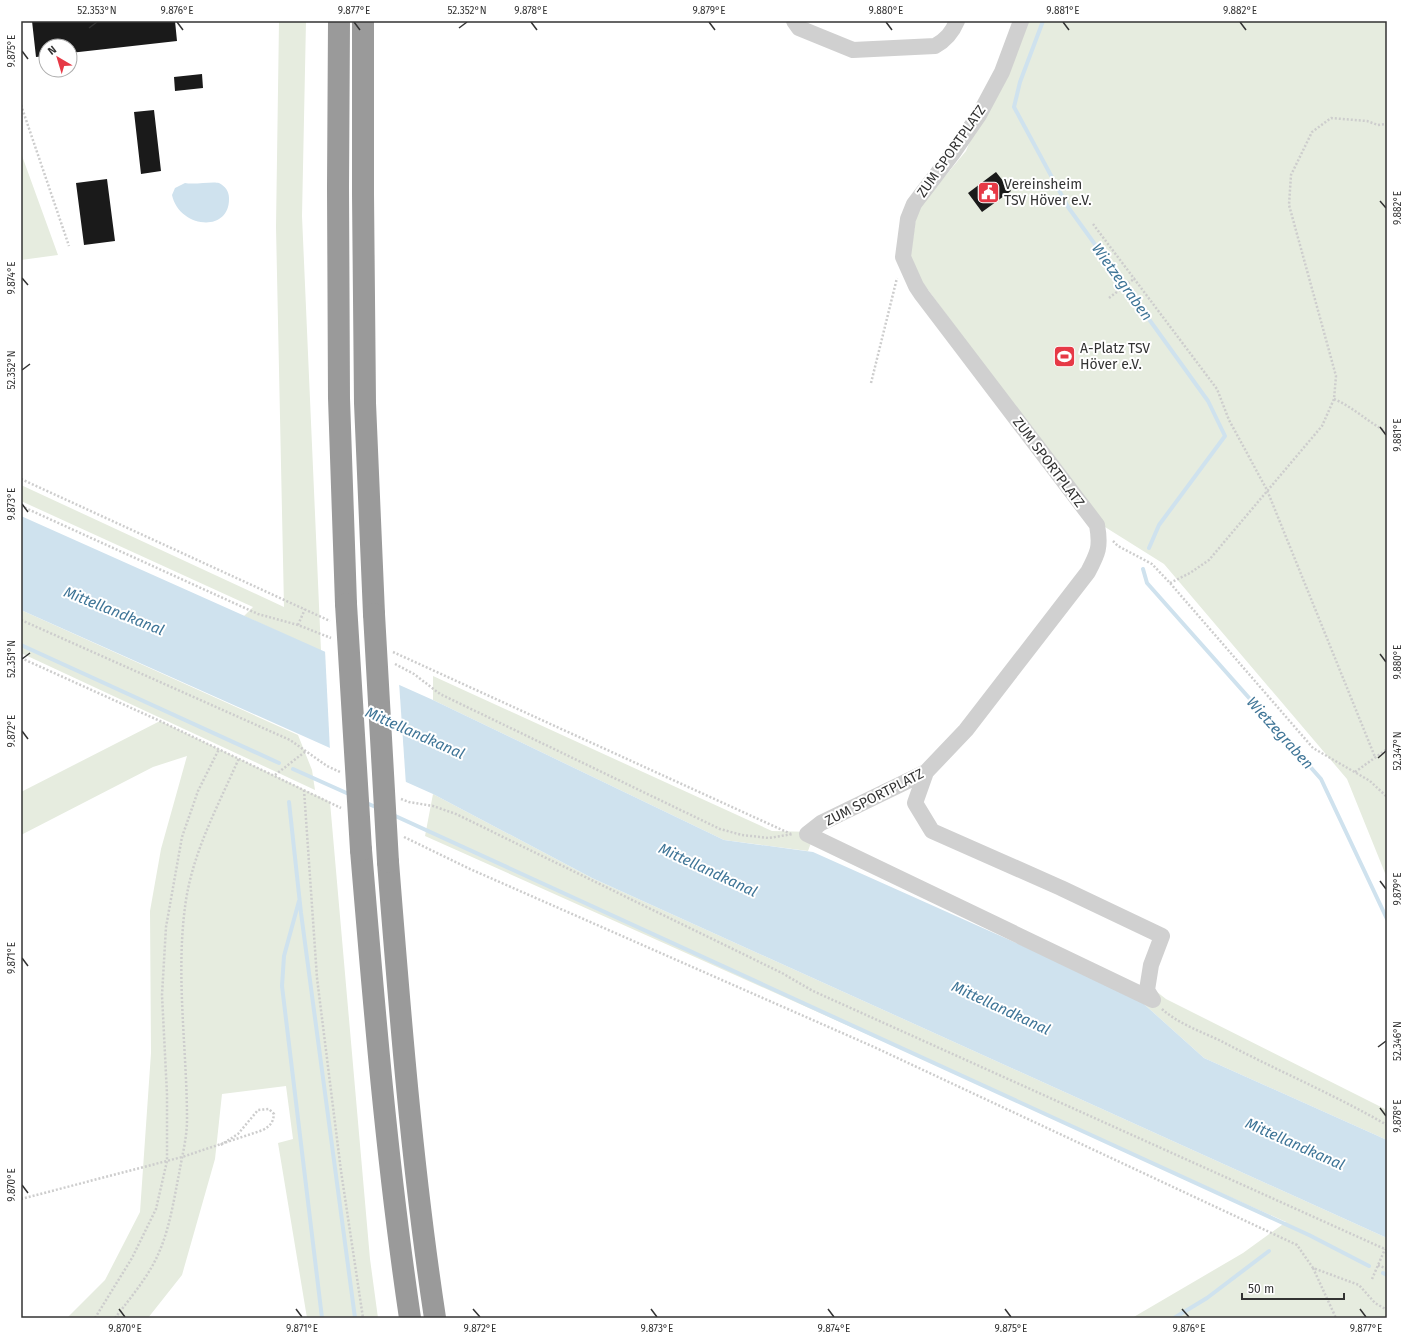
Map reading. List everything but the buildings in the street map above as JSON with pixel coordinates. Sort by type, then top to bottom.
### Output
[{"type":"highway","points":[[339,21],[339,398],[346,604],[361,850],[376,1033],[398,1238],[410,1318]]},
{"type":"highway","points":[[364,21],[362,194],[365,403],[374,614],[388,862],[403,1044],[424,1247],[435,1318]]},
{"type":"street","points":[[794,21],[799,28],[853,50],[935,46],[944,41],[953,31],[957,21]]},
{"type":"street","name":"ZUM SPORTPLATZ","points":[[1021,21],[1002,72],[979,115],[953,153],[914,204],[908,219],[903,257],[910,276],[922,295],[1097,525],[1100,541],[1096,557],[1088,572],[966,730],[926,772],[821,823],[807,834],[1153,1000]]},
{"type":"street","points":[[926,772],[915,803],[932,831],[1061,888],[1162,936],[1151,965],[1147,990],[1153,1000]]},
{"type":"path","points":[[21,105],[69,246]]},
{"type":"path","points":[[1170,583],[1190,573],[1209,560],[1322,426],[1334,399],[1336,376],[1289,205],[1291,175],[1312,132],[1331,118],[1367,121],[1378,125],[1387,124]]},
{"type":"path","points":[[1093,224],[1217,389],[1229,420],[1267,490],[1375,757]]},
{"type":"path","points":[[871,383],[903,257]]},
{"type":"path","points":[[1109,298],[1135,278]]},
{"type":"path","points":[[1334,399],[1347,404],[1374,425],[1387,432]]},
{"type":"path","points":[[21,479],[334,623]]},
{"type":"path","points":[[21,506],[258,614],[298,625],[330,638]]},
{"type":"path","points":[[1097,525],[1118,546],[1152,564],[1313,748],[1370,781],[1387,797]]},
{"type":"path","points":[[298,625],[305,609]]},
{"type":"path","points":[[21,620],[290,740],[327,766]]},
{"type":"path","points":[[21,658],[239,758],[344,809]]},
{"type":"path","points":[[395,664],[414,674],[440,694],[720,829],[742,835],[770,838],[791,834],[409,660]]},
{"type":"path","points":[[95,1318],[132,1258],[156,1209],[167,1161],[167,1094],[162,995],[166,927],[182,837],[198,791],[219,749]]},
{"type":"path","points":[[1355,772],[1387,749]]},
{"type":"path","points":[[275,775],[306,751]]},
{"type":"path","points":[[115,1318],[137,1290],[160,1251],[170,1219],[182,1157],[187,1121],[181,993],[182,944],[186,899],[205,834],[239,758]]},
{"type":"path","points":[[304,790],[317,978],[341,1171],[363,1318]]},
{"type":"path","points":[[409,802],[433,806],[456,814],[782,973],[813,991],[1386,1250],[1372,1279]]},
{"type":"path","points":[[400,836],[470,869],[874,1047],[1297,1245],[1313,1268],[1336,1318]]},
{"type":"path","points":[[1153,1000],[1164,1011],[1179,1020],[1270,1067],[1345,1102],[1387,1126]]},
{"type":"path","points":[[21,1199],[219,1146],[263,1130],[273,1121],[274,1114],[269,1109],[259,1109],[238,1134],[219,1146]]},
{"type":"path","points":[[1378,1265],[1387,1269]]},
{"type":"path","points":[[1313,1268],[1359,1285],[1375,1303],[1387,1310]]},
{"type":"shaded area","points":[[279,21],[306,21],[302,216],[321,651],[244,616],[253,607],[21,501],[21,485],[284,607],[276,227]]},
{"type":"shaded area","points":[[1018,21],[1387,21],[1387,878],[1347,779],[1164,564],[1105,527],[1100,522],[920,279],[910,259],[917,210],[966,151]]},
{"type":"shaded area","points":[[21,153],[58,255],[21,260]]},
{"type":"shaded area","points":[[21,610],[298,735],[312,770],[315,790],[21,653]]},
{"type":"shaded area","points":[[433,676],[772,831],[815,832],[808,851],[724,840],[433,700]]},
{"type":"shaded area","points":[[160,721],[330,802],[370,1259],[378,1318],[307,1318],[278,1143],[293,1139],[286,1086],[222,1094],[215,1159],[182,1275],[148,1318],[67,1318],[105,1280],[140,1212],[151,1053],[150,911],[161,849],[187,756],[153,767],[21,835],[21,792]]},
{"type":"shaded area","points":[[433,794],[592,878],[1387,1238],[1387,1318],[1132,1318],[1243,1253],[1286,1222],[425,836]]},
{"type":"shaded area","points":[[1152,988],[1166,999],[1387,1110],[1387,1140],[1204,1058],[1145,1005]]},
{"type":"water","points":[[185,183],[219,183],[225,187],[229,198],[227,210],[222,217],[213,222],[204,222],[193,220],[184,214],[176,206],[172,195],[175,188]]},
{"type":"water","name":"Mittellandkanal","points":[[21,516],[433,700],[724,840],[813,852],[1135,996],[1204,1058],[1387,1140],[1387,1238],[592,878],[433,794],[21,610]]},
{"type":"pier","points":[[325,650],[399,682],[406,785],[330,751]]},
{"type":"waterway","name":"Wietzegraben","points":[[1043,21],[1020,82],[1014,107],[1068,207],[1208,401],[1225,436],[1159,525],[1149,548]]},
{"type":"waterway","name":"Wietzegraben","points":[[1143,569],[1147,583],[1321,779],[1387,919]]},
{"type":"waterway","points":[[21,645],[279,763]]},
{"type":"waterway","points":[[293,769],[351,795]]},
{"type":"waterway","points":[[289,802],[301,913],[355,1318]]},
{"type":"waterway","points":[[364,802],[378,808]]},
{"type":"waterway","points":[[391,814],[1309,1235],[1369,1266]]},
{"type":"waterway","points":[[299,901],[284,956],[282,986],[322,1318]]},
{"type":"waterway","points":[[1174,1318],[1207,1298],[1269,1251]]},
{"type":"waterway","points":[[1383,1273],[1387,1275]]},
{"type":"place","name":"Vereinsheim TSV Höver e.V.","points":[[989,192]]},
{"type":"place","name":"A-Platz TSV Höver e.V.","points":[[1065,356]]}]
